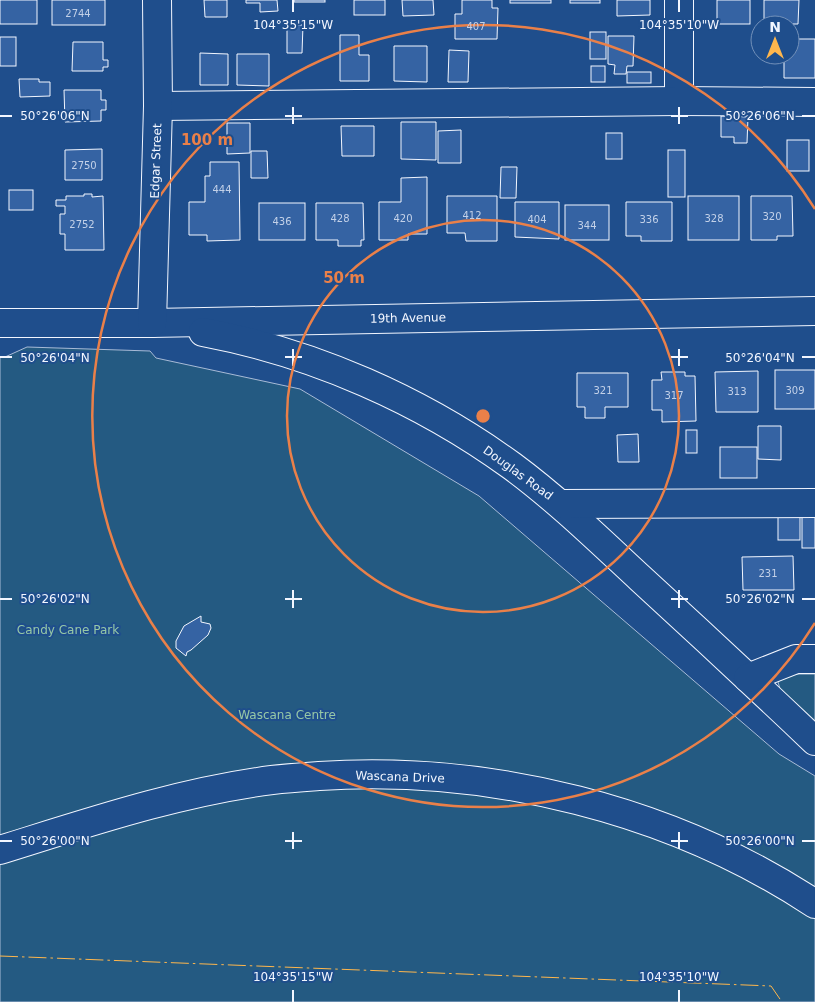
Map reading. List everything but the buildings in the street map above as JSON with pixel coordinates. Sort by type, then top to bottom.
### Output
[{"type":"street","name":"Edgar Street","points":[[152,323],[158,106],[157,0]]},
{"type":"street","points":[[679,0],[679,101]]},
{"type":"street","points":[[158,106],[679,101],[815,102]]},
{"type":"street","name":"19th Avenue","points":[[0,323],[152,323],[815,311]]},
{"type":"street","name":"Douglas Road","points":[[152,323],[231,338],[306,359],[355,378],[408,402],[460,431],[512,466],[561,504],[815,740]]},
{"type":"street","points":[[561,504],[815,503]]},
{"type":"street","points":[[748,678],[796,659],[815,659]]},
{"type":"street","name":"Wascana Drive","points":[[0,850],[109,816],[189,794],[273,779],[353,774],[415,775],[486,783],[562,796],[647,820],[725,852],[790,887],[815,904]]},
{"type":"green space","name":"Wascana Centre","points":[[27,347],[150,351],[156,358],[300,389],[479,496],[779,754],[815,776],[815,1002],[0,1002],[0,357],[5,357]]},
{"type":"green space","points":[[788,674],[815,674],[815,723],[781,692],[778,682]]},
{"type":"power","points":[[0,956],[771,986],[782,1002]]},
{"type":"park label","name":"Candy Cane Park","points":[[68,630]]}]
